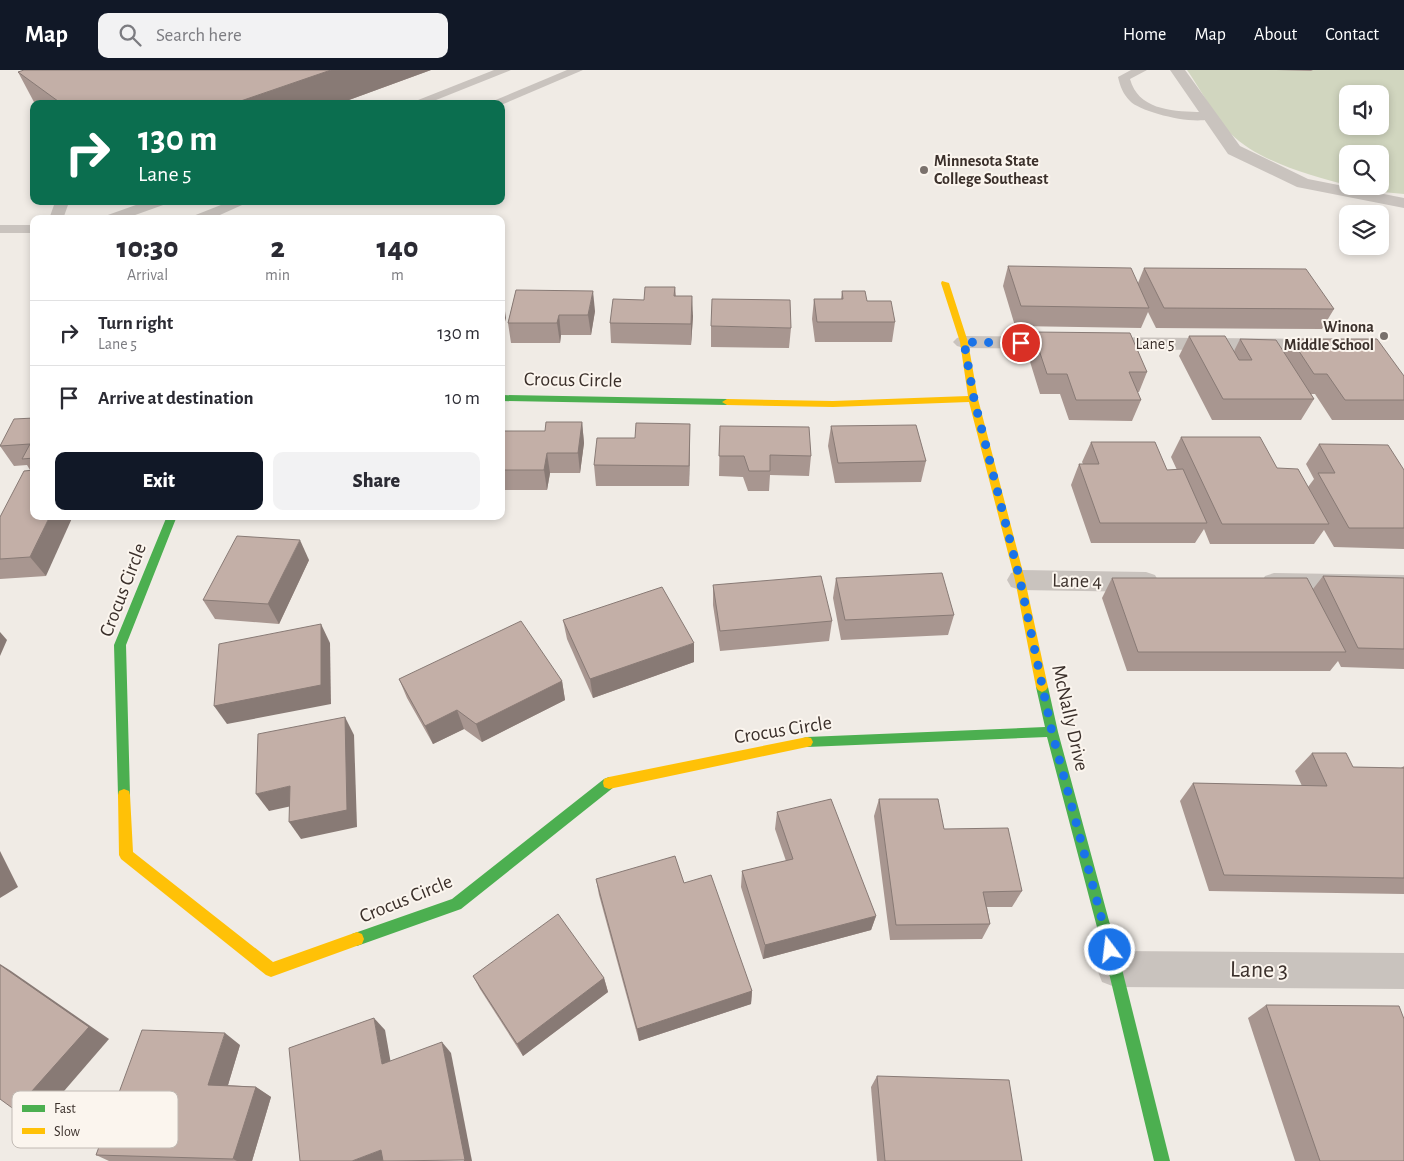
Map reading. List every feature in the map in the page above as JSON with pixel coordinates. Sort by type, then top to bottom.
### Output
[{"type":"street","points":[[1177,70],[1234,150],[1303,183],[1404,203]]},
{"type":"street","name":"McNally Drive","points":[[945,283],[964,342],[974,399],[1020,580],[1052,732],[1115,969],[1162,1161]]},
{"type":"street","name":"Lane 5","points":[[964,342],[1347,345]]},
{"type":"street","name":"Crocus Circle","points":[[505,398],[833,404],[974,399]]},
{"type":"street","name":"Crocus Circle","points":[[170,520],[120,645],[126,855],[271,970],[456,904],[612,781],[812,741],[1052,732]]},
{"type":"street","name":"Lane 4","points":[[1020,580],[1168,582]]},
{"type":"street","points":[[1247,583],[1404,585]]},
{"type":"street","name":"Lane 3","points":[[1115,969],[1404,972]]},
{"type":"lane","points":[[425,100],[505,70]]},
{"type":"lane","points":[[502,100],[577,70]]},
{"type":"lane","points":[[1131,71],[1124,78],[1125,86],[1136,102],[1166,112],[1209,116]]},
{"type":"lane","points":[[121,215],[150,205]]},
{"type":"lane","points":[[208,215],[234,205]]},
{"type":"lane","points":[[0,229],[30,229]]},
{"type":"green space","points":[[1187,70],[1404,70],[1404,194],[1389,193],[1389,145],[1339,145],[1339,183],[1302,172],[1255,152],[1231,134],[1214,112]]},
{"type":"building","points":[[24,70],[331,70],[244,100],[56,100],[18,72]]},
{"type":"building","points":[[1008,266],[1131,268],[1149,308],[1021,306]]},
{"type":"building","points":[[1144,268],[1306,269],[1334,309],[1164,308]]},
{"type":"building","points":[[645,287],[675,287],[674,296],[692,296],[691,324],[610,323],[613,299],[644,300]]},
{"type":"building","points":[[516,290],[593,291],[588,315],[559,315],[557,323],[508,323]]},
{"type":"building","points":[[842,291],[865,291],[867,301],[891,301],[895,322],[817,322],[814,299],[843,299]]},
{"type":"building","points":[[712,299],[790,300],[791,328],[711,326]]},
{"type":"building","points":[[1033,332],[1130,333],[1147,372],[1129,372],[1141,400],[1076,400],[1067,374],[1047,374]]},
{"type":"building","points":[[1189,336],[1225,336],[1239,360],[1252,360],[1240,339],[1276,340],[1314,399],[1223,399]]},
{"type":"building","points":[[1291,339],[1377,339],[1404,376],[1404,400],[1345,400],[1327,374],[1314,374]]},
{"type":"building","points":[[30,418],[30,444],[0,446],[14,419]]},
{"type":"building","points":[[546,422],[582,422],[578,453],[547,453],[544,470],[505,470],[505,431],[545,431]]},
{"type":"building","points":[[636,423],[690,424],[689,466],[594,465],[597,438],[635,438]]},
{"type":"building","points":[[916,425],[926,461],[838,463],[831,426]]},
{"type":"building","points":[[720,426],[809,427],[811,456],[770,455],[770,471],[749,471],[744,456],[719,456]]},
{"type":"building","points":[[1181,437],[1260,437],[1277,468],[1298,469],[1329,524],[1222,524]]},
{"type":"building","points":[[1091,442],[1155,442],[1167,470],[1183,469],[1207,523],[1100,523],[1079,464],[1099,464]]},
{"type":"building","points":[[30,444],[30,458],[22,459]]},
{"type":"building","points":[[1319,444],[1388,445],[1404,470],[1404,528],[1349,528],[1318,473],[1335,473]]},
{"type":"building","points":[[30,470],[30,520],[48,520],[30,557],[0,559],[0,517],[24,471]]},
{"type":"building","points":[[237,536],[300,540],[268,604],[203,600]]},
{"type":"building","points":[[942,573],[954,615],[845,620],[836,578]]},
{"type":"building","points":[[821,576],[832,621],[720,631],[713,585]]},
{"type":"building","points":[[1323,576],[1404,578],[1404,649],[1358,648]]},
{"type":"building","points":[[1112,578],[1307,578],[1346,652],[1138,652]]},
{"type":"building","points":[[662,587],[694,643],[590,679],[563,620]]},
{"type":"building","points":[[521,621],[562,681],[476,724],[457,710],[425,726],[399,679]]},
{"type":"building","points":[[321,624],[321,685],[214,706],[219,644]]},
{"type":"building","points":[[345,717],[347,810],[289,822],[290,786],[256,794],[258,734]]},
{"type":"building","points":[[1312,753],[1346,753],[1353,767],[1404,768],[1404,878],[1224,875],[1193,783],[1327,786]]},
{"type":"building","points":[[831,799],[876,916],[765,945],[742,871],[793,859],[777,812]]},
{"type":"building","points":[[879,799],[938,799],[944,829],[1008,828],[1022,891],[983,892],[990,924],[896,925]]},
{"type":"building","points":[[675,856],[684,883],[711,875],[752,991],[637,1029],[596,879]]},
{"type":"building","points":[[558,914],[604,978],[517,1044],[473,976]]},
{"type":"building","points":[[0,965],[89,1027],[32,1091],[12,1091],[12,1108],[0,1099]]},
{"type":"building","points":[[1266,1005],[1399,1006],[1404,1019],[1404,1161],[1320,1161]]},
{"type":"building","points":[[374,1018],[382,1064],[442,1042],[465,1160],[383,1161],[381,1150],[352,1161],[300,1161],[289,1048]]},
{"type":"building","points":[[142,1030],[225,1033],[208,1085],[256,1087],[233,1159],[96,1155],[99,1148],[178,1148],[178,1091],[120,1091]]},
{"type":"building","points":[[877,1076],[1009,1080],[1022,1161],[885,1161]]},
{"type":"traffic: fast","points":[[505,398],[727,402]]},
{"type":"traffic: fast","points":[[124,795],[120,645],[170,520]]},
{"type":"traffic: fast","points":[[1042,687],[1052,732],[1115,969],[1162,1161]]},
{"type":"traffic: fast","points":[[807,742],[1052,732]]},
{"type":"traffic: fast","points":[[357,939],[456,904],[609,783]]},
{"type":"traffic: slow","points":[[945,283],[964,342],[973,399],[1020,580],[1042,687]]},
{"type":"traffic: slow","points":[[727,402],[833,404],[973,399]]},
{"type":"traffic: slow","points":[[609,783],[807,742]]},
{"type":"traffic: slow","points":[[124,795],[126,855],[271,970],[357,939]]},
{"type":"place","name":"Minnesota State College Southeast","points":[[924,170]]},
{"type":"place","name":"Winona Middle School","points":[[1384,336]]},
{"type":"route","points":[[1021,343],[964,342],[974,399],[1020,580],[1052,732],[1110,950]]}]
